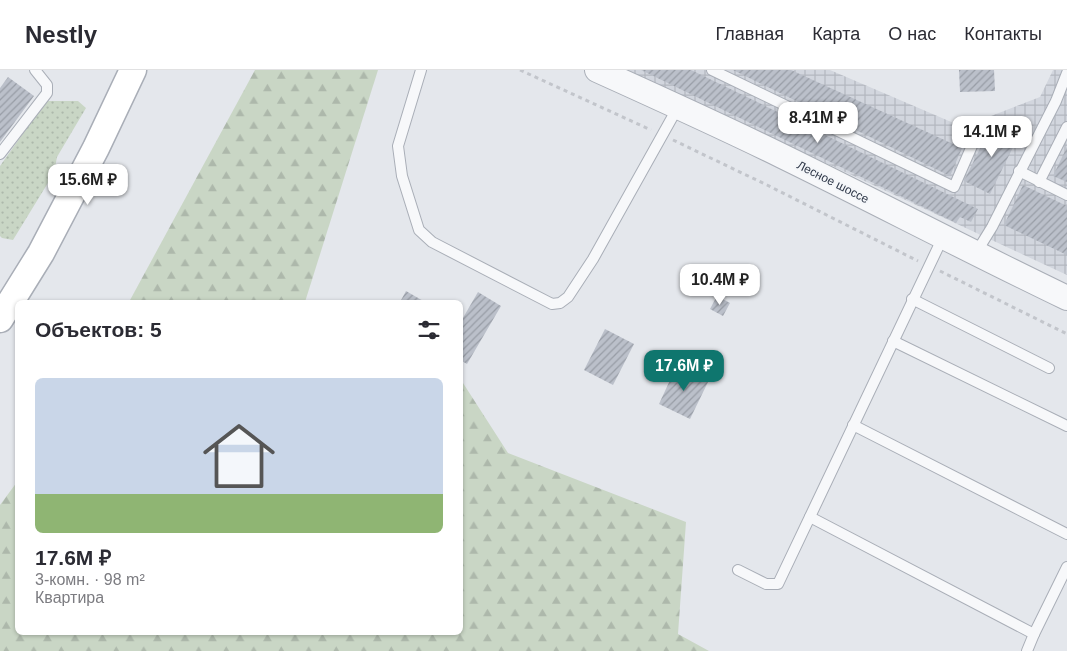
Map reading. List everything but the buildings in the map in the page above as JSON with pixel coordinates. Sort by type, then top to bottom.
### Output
[{"type":"main road","points":[[0,319],[40,252],[96,148],[133,70]]},
{"type":"street","name":"Лесное шоссе","points":[[597,70],[782,156],[1067,298]]},
{"type":"lane","points":[[0,154],[47,93],[47,85],[35,70]]},
{"type":"lane","points":[[421,70],[398,146],[402,176],[419,230],[432,242],[552,304],[560,303],[568,297],[593,259],[679,107]]},
{"type":"lane","points":[[712,70],[954,187],[978,132]]},
{"type":"lane","points":[[976,254],[992,227],[1056,101],[1067,74]]},
{"type":"lane","points":[[1039,182],[1067,127]]},
{"type":"lane","points":[[1019,171],[1067,196]]},
{"type":"lane","points":[[738,570],[766,584],[778,584],[942,237]]},
{"type":"lane","points":[[912,300],[1050,368]]},
{"type":"lane","points":[[893,341],[1067,426]]},
{"type":"lane","points":[[853,425],[1067,534]]},
{"type":"lane","points":[[810,517],[1034,634]]},
{"type":"lane","points":[[1027,651],[1067,567]]},
{"type":"path","points":[[520,70],[767,185],[1067,334]]},
{"type":"shaded area","points":[[625,70],[830,70],[963,127],[1040,97],[1053,70],[1067,70],[1067,275]]},
{"type":"green space","points":[[255,70],[378,70],[306,300],[130,300]]},
{"type":"green space","points":[[46,101],[78,101],[86,108],[57,157],[54,173],[13,240],[2,238],[0,236],[0,166]]},
{"type":"green space","points":[[463,383],[508,453],[686,522],[678,634],[709,651],[0,651],[0,505],[15,485],[15,635],[463,635]]}]
